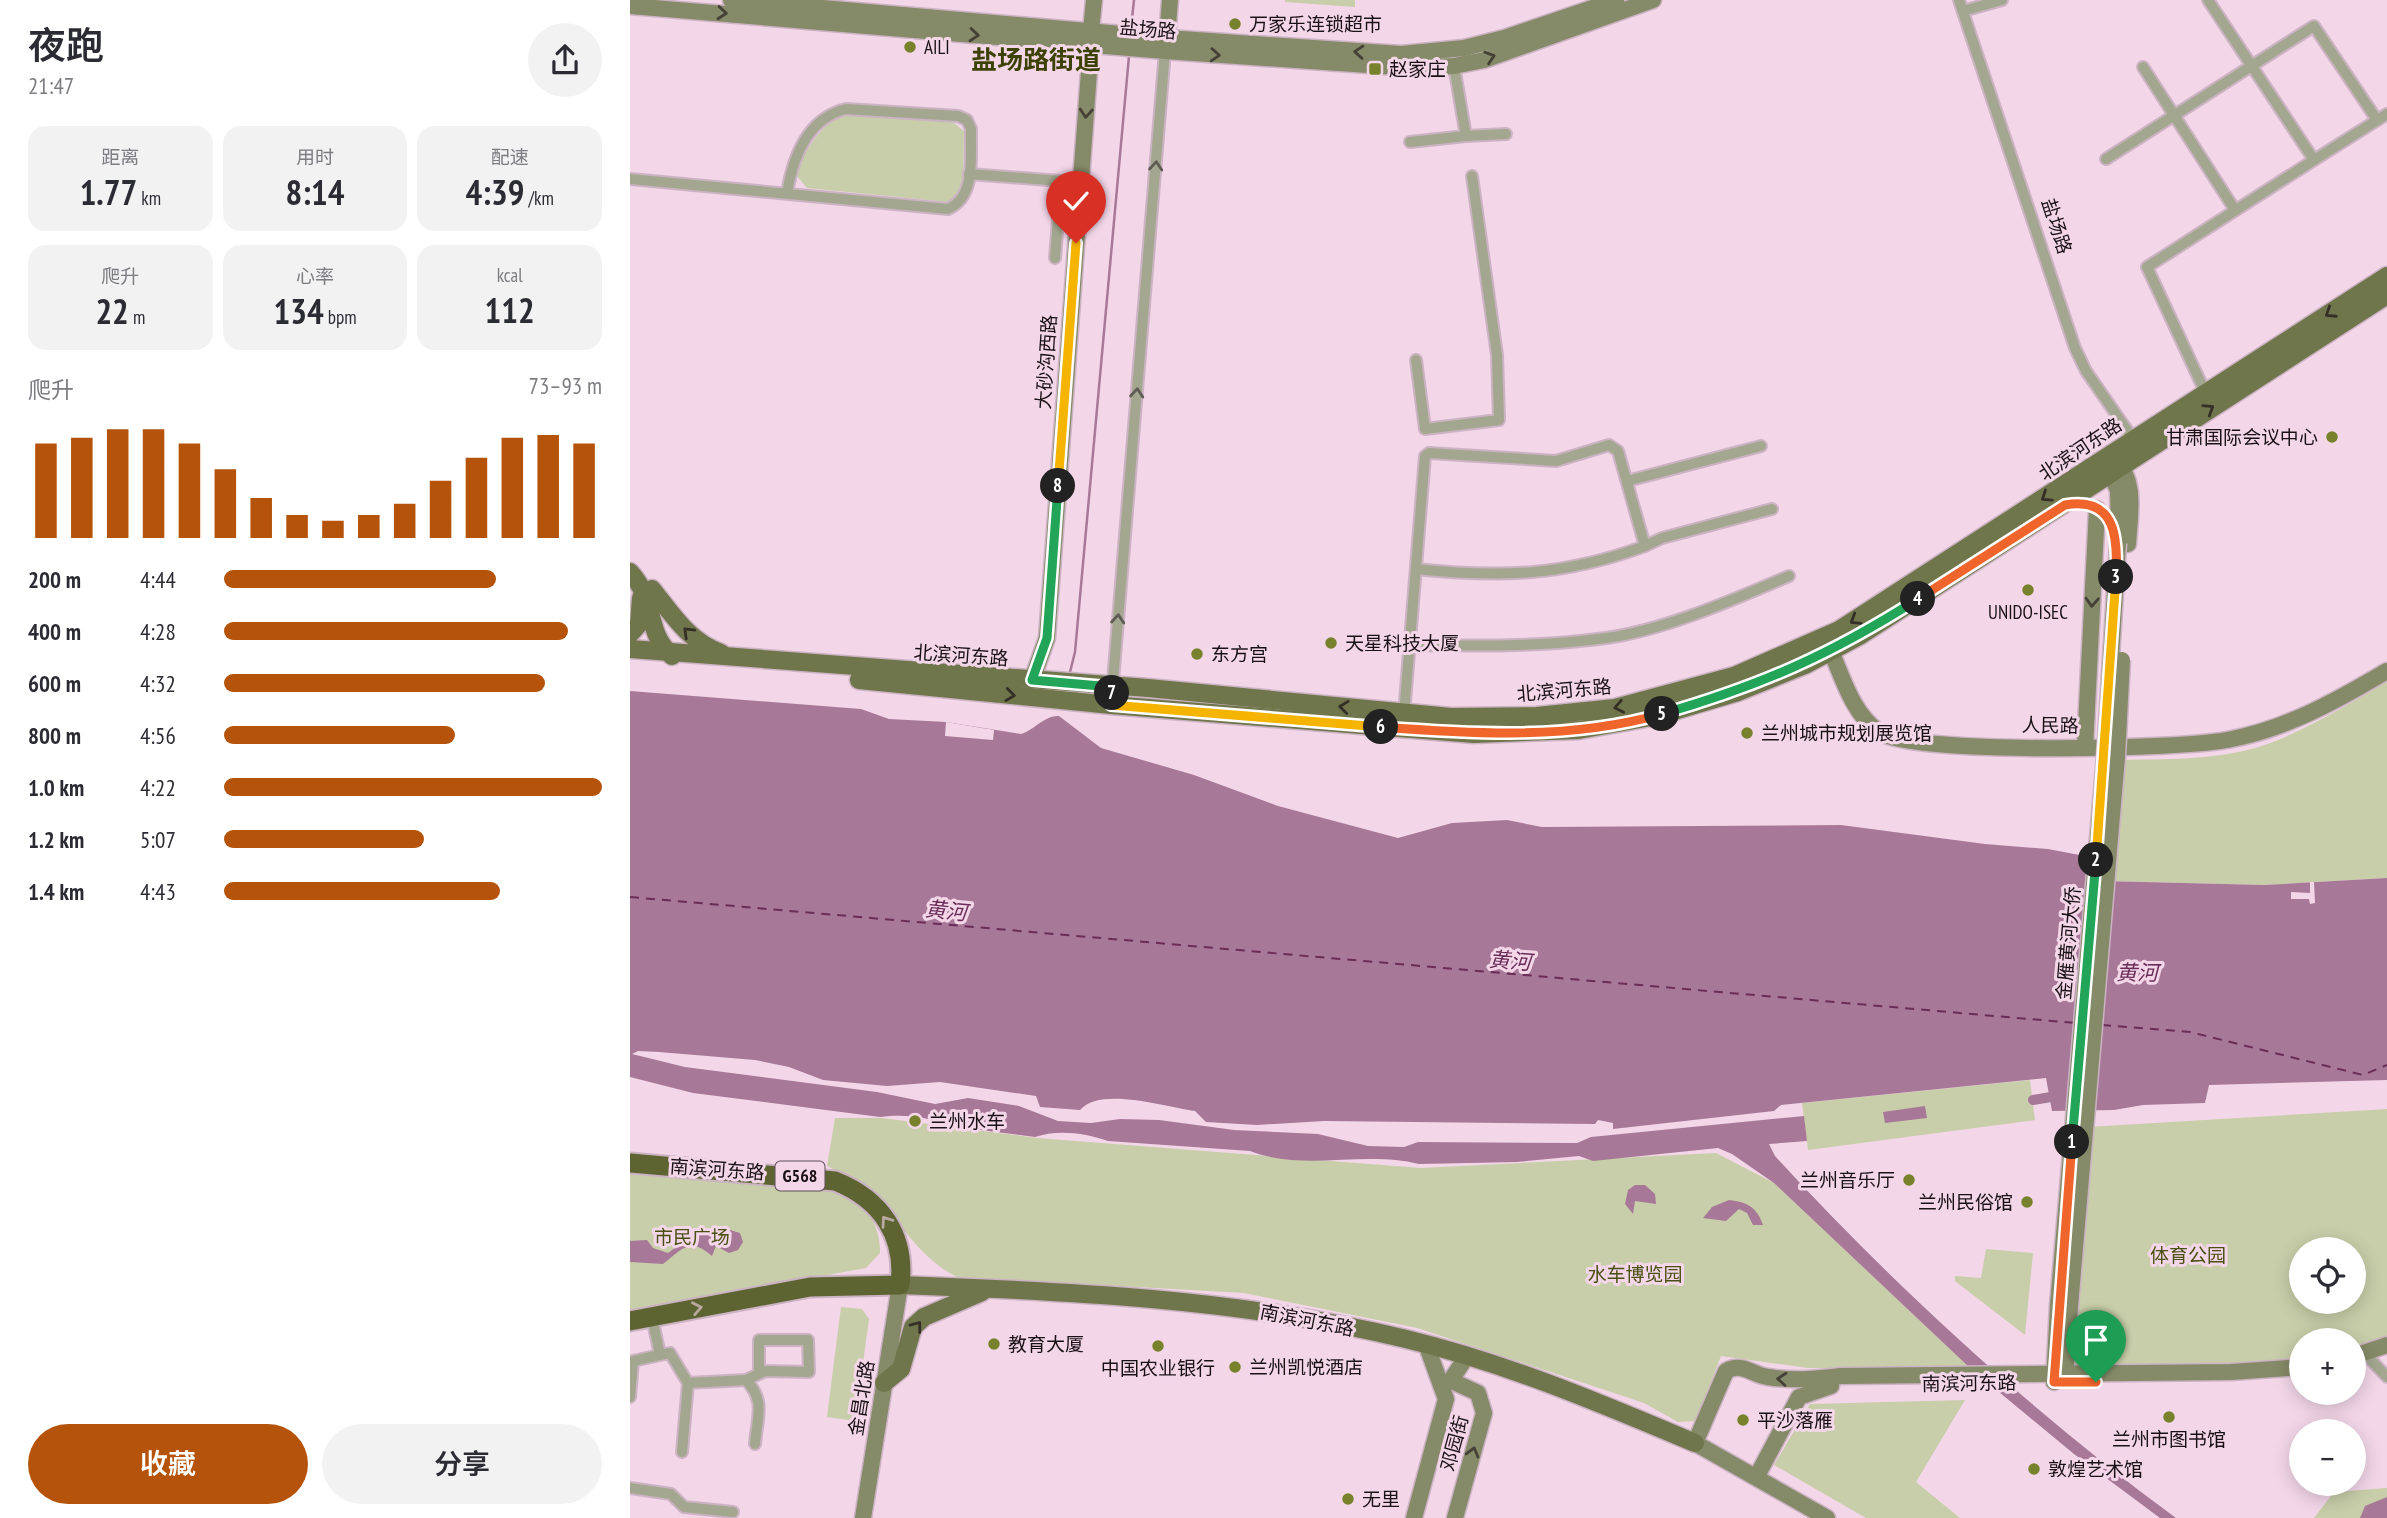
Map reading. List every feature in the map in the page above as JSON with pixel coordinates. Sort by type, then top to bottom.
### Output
[{"type":"highway","name":"南滨河东路","points":[[630,1321],[810,1287],[900,1285],[901,1251],[892,1228],[873,1203],[849,1187],[818,1177],[631,1163]]},
{"type":"main road","name":"盐场路","points":[[730,0],[838,4],[1148,43],[1364,53],[1433,51],[1504,38],[1616,0]]},
{"type":"main road","name":"大砂沟西路","points":[[1040,680],[1047,638],[1098,38],[1094,0]]},
{"type":"main road","points":[[1166,44],[1170,0]]},
{"type":"main road","name":"盐场路","points":[[1166,44],[1362,66],[1454,66],[1483,60],[1653,0]]},
{"type":"main road","name":"盐场路","points":[[630,6],[1098,38]]},
{"type":"main road","name":"北滨河东路","points":[[643,652],[1040,680],[1106,696],[1474,734],[1578,730],[1657,716],[1738,692],[1861,635],[2118,470],[2137,445],[2206,394],[2387,276]]},
{"type":"main road","name":"北滨河东路","points":[[643,652],[698,666],[1046,699],[1209,694],[1404,714],[1473,717],[1577,713],[1664,697],[1734,676],[1839,630],[2106,456],[2137,445],[2387,295]]},
{"type":"main road","points":[[2106,456],[2118,470]]},
{"type":"main road","name":"金雁黄河大侨","points":[[2060,1378],[2123,543],[2118,470]]},
{"type":"main road","points":[[2065,505],[2081,503],[2097,509],[2109,519],[2123,543]]},
{"type":"main road","points":[[2085,747],[2097,509]]},
{"type":"main road","points":[[630,562],[663,621],[643,652],[698,666]]},
{"type":"main road","points":[[630,634],[639,624],[641,614],[640,580]]},
{"type":"main road","points":[[640,580],[696,640],[708,648],[738,659]]},
{"type":"main road","name":"人民路","points":[[1831,651],[1854,703],[1865,720],[1880,733],[1899,741],[2085,747],[2169,746],[2233,739],[2270,729],[2314,710],[2387,671]]},
{"type":"main road","name":"南滨河东路","points":[[900,1285],[1226,1305],[1426,1344],[1529,1375],[1695,1443],[1757,1476],[1793,1405],[1805,1392],[1841,1385],[1973,1378]]},
{"type":"main road","name":"金昌北路","points":[[863,1518],[900,1285]]},
{"type":"main road","points":[[884,1383],[901,1369],[913,1327],[924,1317],[965,1297],[992,1289]]},
{"type":"main road","name":"邓园街","points":[[1414,1518],[1446,1399],[1426,1344]]},
{"type":"main road","points":[[2366,1352],[2387,1345]]},
{"type":"main road","points":[[2366,1361],[2387,1354]]},
{"type":"main road","name":"邓园街","points":[[1455,1518],[1484,1413],[1478,1393],[1454,1382],[1453,1377],[1467,1356]]},
{"type":"main road","name":"南滨河东路","points":[[1695,1443],[1719,1382],[1731,1369],[1745,1368],[1765,1377],[1800,1380],[1841,1376],[2231,1381],[2289,1376]]},
{"type":"main road","name":"南滨河东路","points":[[2060,1378],[2289,1368]]},
{"type":"main road","points":[[1757,1476],[1827,1518]]},
{"type":"street","points":[[1961,5],[2002,0]]},
{"type":"street","points":[[2208,0],[2314,160]]},
{"type":"street","name":"盐场路","points":[[1961,5],[2075,348],[2086,371],[2137,445]]},
{"type":"street","points":[[2106,159],[2314,26],[2382,117],[2147,267],[2206,394]]},
{"type":"street","points":[[1106,696],[1166,44]]},
{"type":"street","points":[[1454,66],[1466,136]]},
{"type":"street","points":[[2143,66],[2235,210]]},
{"type":"street","points":[[630,179],[948,209],[959,204],[968,191],[971,129],[967,120],[958,116],[846,109],[831,112],[811,130],[792,165],[787,193]]},
{"type":"street","points":[[1410,142],[1506,134]]},
{"type":"street","points":[[969,174],[1060,181],[1055,258]]},
{"type":"street","points":[[1416,360],[1425,429],[1499,419],[1497,355],[1472,176]]},
{"type":"street","points":[[1404,714],[1426,456],[1429,453],[1556,461],[1609,445],[1618,451],[1644,547]]},
{"type":"street","points":[[1627,481],[1760,446]]},
{"type":"street","points":[[1416,569],[1473,575],[1531,575],[1611,559],[1662,538],[1772,509]]},
{"type":"street","points":[[1408,645],[1499,646],[1609,638],[1681,617],[1789,576]]},
{"type":"street","points":[[652,1317],[660,1355]]},
{"type":"street","points":[[688,1383],[746,1380],[759,1373],[809,1372],[808,1340],[759,1340],[759,1373]]},
{"type":"street","points":[[630,1396],[632,1361],[670,1353],[688,1383],[682,1452]]},
{"type":"street","points":[[2371,1360],[2387,1377]]},
{"type":"street","points":[[746,1380],[757,1392],[760,1401],[755,1444]]},
{"type":"street","points":[[630,1488],[671,1494],[684,1507],[733,1512]]},
{"type":"green space","points":[[1355,0],[1355,7],[1285,2]]},
{"type":"green space","points":[[853,112],[953,122],[964,131],[963,192],[948,202],[807,188],[795,174],[811,144],[832,121]]},
{"type":"green space","points":[[2387,682],[2387,878],[2264,885],[2102,881],[2114,760],[2195,758],[2254,748],[2302,729]]},
{"type":"green space","points":[[2030,1080],[2035,1120],[1808,1150],[1802,1103]]},
{"type":"green space","name":"体育公园","points":[[2387,1109],[2387,1343],[2366,1351],[2366,1328],[2289,1328],[2289,1364],[2251,1369],[2064,1367],[2088,1127]]},
{"type":"green space","name":"水车博览园","points":[[835,1118],[882,1118],[1037,1138],[1421,1168],[1716,1153],[1774,1183],[1970,1368],[1808,1368],[1721,1356],[1696,1421],[1678,1422],[1644,1403],[1417,1328],[1244,1293],[957,1277],[923,1252],[871,1194],[853,1180],[827,1166]]},
{"type":"green space","name":"市民广场","points":[[630,1173],[828,1188],[850,1199],[866,1212],[877,1229],[880,1253],[866,1268],[630,1311]]},
{"type":"green space","points":[[1986,1249],[2033,1253],[2025,1335],[1955,1281],[1955,1276],[1981,1278]]},
{"type":"green space","points":[[841,1307],[862,1309],[869,1319],[855,1421],[827,1417]]},
{"type":"green space","points":[[1965,1400],[1916,1482],[1960,1518],[1866,1518],[1774,1465],[1810,1404]]},
{"type":"green space","points":[[2387,1488],[2387,1518],[2314,1518],[2331,1496],[2366,1496],[2366,1490]]},
{"type":"water","name":"黄河","points":[[630,691],[861,709],[889,719],[946,722],[1021,734],[1049,718],[1059,716],[1101,748],[1194,775],[1278,806],[1398,838],[1452,823],[1507,820],[1542,827],[1841,825],[1985,844],[2048,849],[2085,856],[2102,881],[2264,885],[2387,878],[2387,1080],[2209,1085],[2205,1103],[2143,1105],[2114,1110],[2052,1111],[2046,1078],[1781,1105],[1774,1111],[1613,1129],[1613,1123],[1598,1120],[1595,1124],[1324,1121],[1257,1125],[1206,1122],[1195,1111],[1134,1100],[1102,1099],[1089,1103],[1080,1110],[1040,1107],[1036,1096],[940,1082],[887,1086],[823,1080],[789,1067],[755,1060],[659,1052],[638,1051],[632,1054],[685,1067],[877,1092],[935,1104],[968,1098],[1019,1106],[1058,1121],[1091,1123],[1120,1119],[1159,1120],[1234,1130],[1318,1134],[1368,1146],[1404,1147],[1418,1142],[1577,1143],[1591,1137],[1804,1116],[1807,1141],[1769,1144],[1775,1156],[1868,1253],[1967,1347],[2070,1435],[2176,1518],[2160,1518],[2074,1454],[1970,1368],[1774,1183],[1732,1154],[1718,1148],[1593,1161],[1579,1156],[1517,1162],[1419,1164],[1377,1159],[1291,1160],[1250,1151],[1108,1141],[1072,1133],[1035,1137],[948,1126],[915,1117],[880,1117],[693,1093],[630,1077]]},
{"type":"water","points":[[1925,1106],[1927,1118],[1885,1123],[1883,1112]]},
{"type":"water","points":[[1635,1185],[1645,1185],[1655,1194],[1656,1204],[1635,1201],[1633,1214],[1625,1204],[1628,1190]]},
{"type":"water","points":[[1729,1200],[1750,1206],[1763,1225],[1753,1225],[1747,1213],[1739,1209],[1726,1221],[1703,1218],[1712,1207]]},
{"type":"water","points":[[718,1228],[712,1237],[714,1241],[718,1241],[719,1235],[727,1229],[740,1233],[743,1242],[738,1250],[729,1253],[716,1246],[712,1256],[692,1246],[681,1249],[663,1264],[630,1262],[630,1241],[647,1240],[653,1248],[668,1253],[684,1241]]},
{"type":"water","points":[[2387,1497],[2387,1518],[2360,1518],[2365,1506]]},
{"type":"pier","points":[[946,722],[994,730],[993,740],[945,736]]},
{"type":"pier","points":[[2310,882],[2314,882],[2315,903],[2310,904],[2309,899],[2291,899],[2291,892],[2310,893]]},
{"type":"waterway","points":[[1131,28],[1134,0]]},
{"type":"waterway","points":[[1069,676],[1075,652],[1129,56]]},
{"type":"waterway","points":[[2033,1100],[2051,1097],[2060,1089]]},
{"type":"ferry route","points":[[630,897],[2075,1023]]},
{"type":"ferry route","points":[[2102,1025],[2190,1032],[2363,1075],[2387,1065]]},
{"type":"place","name":"万家乐连锁超市","points":[[1235,24]]},
{"type":"place","name":"AILI","points":[[910,47]]},
{"type":"place","name":"赵家庄","points":[[1375,69]]},
{"type":"place","name":"甘肃国际会议中心","points":[[2332,437]]},
{"type":"place","name":"UNIDO-ISEC","points":[[2028,590]]},
{"type":"place","name":"天星科技大厦","points":[[1331,643]]},
{"type":"place","name":"东方宫","points":[[1197,654]]},
{"type":"place","name":"兰州城市规划展览馆","points":[[1747,733]]},
{"type":"place","name":"兰州水车","points":[[915,1121]]},
{"type":"place","name":"兰州音乐厅","points":[[1909,1180]]},
{"type":"place","name":"兰州民俗馆","points":[[2027,1202]]},
{"type":"place","name":"教育大厦","points":[[994,1344]]},
{"type":"place","name":"中国农业银行","points":[[1158,1346]]},
{"type":"place","name":"兰州凯悦酒店","points":[[1235,1367]]},
{"type":"place","name":"兰州市图书馆","points":[[2169,1417]]},
{"type":"place","name":"平沙落雁","points":[[1743,1420]]},
{"type":"place","name":"敦煌艺术馆","points":[[2034,1469]]},
{"type":"place","name":"无里","points":[[1348,1499]]},
{"type":"district","name":"盐场路街道","points":[[1036,60]]},
{"type":"route","points":[[1076,243],[1047,638],[1032,680],[1112,687],[1111,705],[1474,734],[1578,730],[1657,716],[1738,692],[1805,664],[1861,635],[2065,505],[2081,503],[2097,509],[2109,519],[2118,543],[2105,756],[2054,1374],[2054,1382],[2096,1382]]}]
